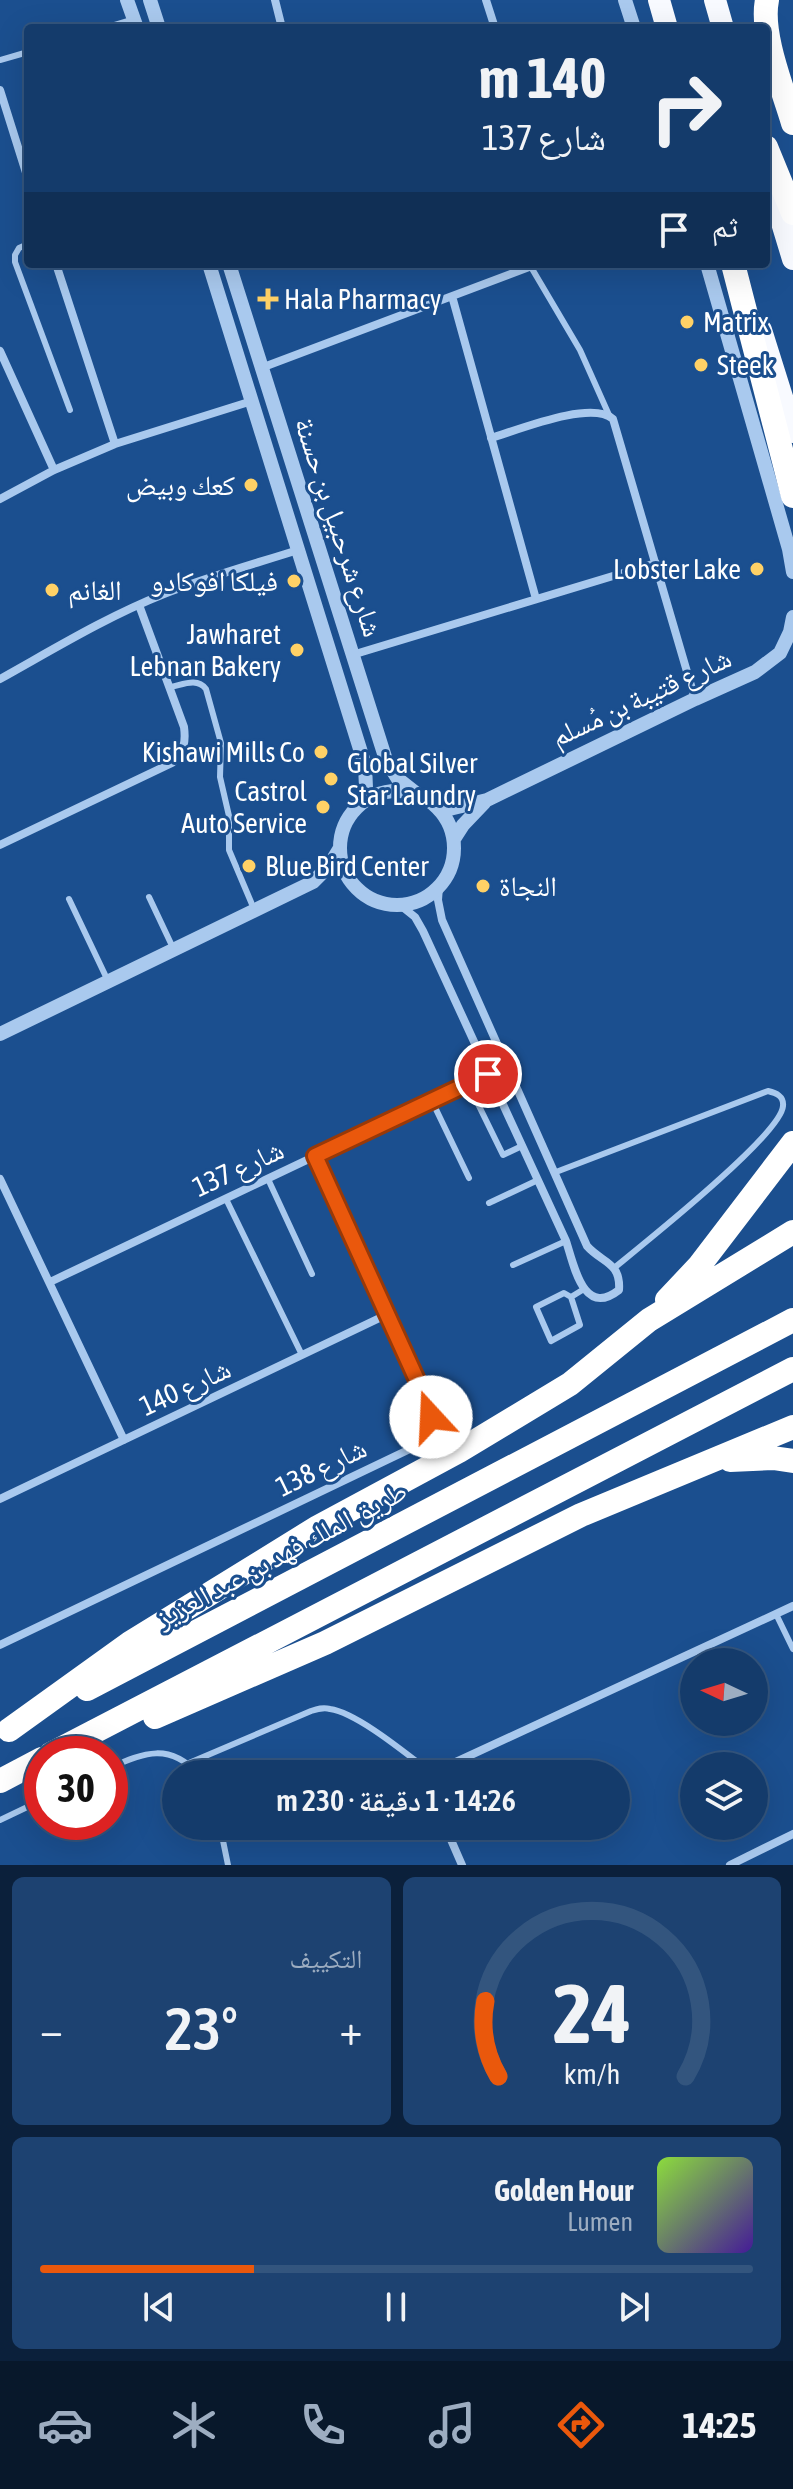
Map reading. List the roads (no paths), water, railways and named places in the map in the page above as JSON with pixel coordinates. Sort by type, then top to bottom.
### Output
[{"type":"highway","points":[[659,0],[666,24]]},
{"type":"highway","points":[[715,0],[722,24]]},
{"type":"highway","points":[[766,24],[767,0]]},
{"type":"highway","points":[[770,42],[793,123]]},
{"type":"highway","points":[[770,157],[793,213]]},
{"type":"highway","points":[[770,181],[793,259]]},
{"type":"highway","points":[[734,268],[793,496]]},
{"type":"highway","points":[[741,268],[793,432]]},
{"type":"highway","points":[[649,1320],[699,1266],[793,1143]]},
{"type":"highway","points":[[5,1732],[157,1627],[318,1527],[459,1451],[570,1384],[649,1320],[793,1232]]},
{"type":"highway","name":"طريق الملك فهد بن عبد العزيز","points":[[5,1732],[793,1320]]},
{"type":"highway","points":[[86,1736],[793,1369]]},
{"type":"highway","points":[[110,1736],[325,1643],[581,1515],[793,1427]]},
{"type":"highway","points":[[670,1478],[734,1459],[793,1461]]},
{"type":"highway","points":[[0,1782],[24,1769]]},
{"type":"highway","points":[[0,1782],[24,1772]]},
{"type":"street","points":[[127,0],[135,23]]},
{"type":"street","points":[[150,0],[158,24]]},
{"type":"street","points":[[275,0],[281,24]]},
{"type":"street","points":[[486,0],[494,24]]},
{"type":"street","points":[[625,0],[633,24]]},
{"type":"street","points":[[0,90],[24,166]]},
{"type":"street","points":[[57,268],[115,444]]},
{"type":"street","name":"شارع شرحبيل بن حسنة","points":[[210,268],[365,765],[366,781],[361,804]]},
{"type":"street","name":"شارع شرحبيل بن حسنة","points":[[230,268],[389,766],[398,779],[417,794]]},
{"type":"street","points":[[261,368],[526,268]]},
{"type":"street","points":[[708,268],[793,572]]},
{"type":"street","points":[[452,296],[536,599]]},
{"type":"street","points":[[0,351],[54,470]]},
{"type":"street","points":[[0,499],[54,470],[115,444],[252,401]]},
{"type":"street","points":[[491,438],[572,415],[595,412],[609,415],[616,425],[695,699]]},
{"type":"street","points":[[0,679],[139,605],[175,590],[298,550]]},
{"type":"street","points":[[352,655],[656,563]]},
{"type":"street","points":[[0,845],[179,757],[186,739],[184,727],[139,605]]},
{"type":"street","name":"شارع قتيبة بن مُسلم","points":[[441,811],[487,800],[755,672],[773,659],[785,644],[793,617]]},
{"type":"street","points":[[388,791],[417,794],[441,811],[454,839],[453,860],[439,887],[420,900],[400,905],[383,903],[370,898],[350,879],[344,867],[341,837],[348,819],[361,804],[388,791]]},
{"type":"street","name":"شارع قتيبة بن مُسلم","points":[[454,839],[487,800]]},
{"type":"street","points":[[0,1034],[313,882],[329,866],[340,848]]},
{"type":"street","points":[[313,882],[350,879]]},
{"type":"street","points":[[400,905],[415,917],[423,931],[566,1241],[584,1289],[592,1297],[611,1296],[619,1290],[619,1279],[607,1260],[587,1246],[442,920],[439,887]]},
{"type":"street","name":"شارع 137","points":[[50,1282],[488,1074]]},
{"type":"street","name":"شارع 138","points":[[0,1645],[418,1444],[429,1431],[430,1410],[315,1156]]},
{"type":"street","points":[[0,1179],[124,1440]]},
{"type":"street","name":"شارع 140","points":[[0,1499],[388,1314]]},
{"type":"street","points":[[459,1760],[793,1606]]},
{"type":"street","points":[[730,1865],[793,1834]]},
{"type":"street","points":[[451,1840],[462,1865]]},
{"type":"lane","points":[[0,60],[24,53]]},
{"type":"lane","points":[[24,246],[15,255],[15,262],[70,410]]},
{"type":"lane","points":[[536,268],[580,350],[609,415]]},
{"type":"lane","points":[[170,687],[195,682],[206,689],[221,743],[220,777],[229,816],[229,850],[254,911]]},
{"type":"lane","points":[[149,897],[174,950]]},
{"type":"lane","points":[[69,899],[108,981]]},
{"type":"lane","points":[[556,1172],[768,1091],[782,1098],[783,1106],[774,1125],[714,1185],[614,1268]]},
{"type":"lane","points":[[432,1101],[469,1178]]},
{"type":"lane","points":[[478,1104],[503,1155],[522,1146]]},
{"type":"lane","points":[[268,1179],[312,1274]]},
{"type":"lane","points":[[489,1203],[538,1180]]},
{"type":"lane","points":[[226,1199],[302,1355]]},
{"type":"lane","points":[[513,1265],[566,1241]]},
{"type":"lane","points":[[571,1297],[584,1289]]},
{"type":"lane","points":[[564,1293],[571,1297],[580,1325],[551,1341],[536,1307],[564,1293]]},
{"type":"lane","points":[[776,1614],[793,1649]]},
{"type":"lane","points":[[196,1760],[311,1711],[325,1708],[339,1711],[366,1726],[414,1760]]},
{"type":"lane","points":[[128,1761],[159,1753],[183,1760]]},
{"type":"lane","points":[[0,1820],[24,1809]]},
{"type":"lane","points":[[223,1840],[228,1865]]},
{"type":"place","name":"Hala Pharmacy","points":[[268,299]]},
{"type":"place","name":"Matrix","points":[[687,322]]},
{"type":"place","name":"Steek","points":[[701,365]]},
{"type":"place","name":"كعك وبيض","points":[[251,485]]},
{"type":"place","name":"Lobster Lake","points":[[757,569]]},
{"type":"place","name":"فيلكا افوكادو","points":[[294,581]]},
{"type":"place","name":"الغانم","points":[[52,590]]},
{"type":"place","name":"Jawharet Lebnan Bakery","points":[[297,650]]},
{"type":"place","name":"Kishawi Mills Co","points":[[321,752]]},
{"type":"place","name":"Global Silver Star Laundry","points":[[331,779]]},
{"type":"place","name":"Castrol Auto Service","points":[[323,807]]},
{"type":"place","name":"Blue Bird Center","points":[[249,866]]},
{"type":"place","name":"النجاة","points":[[483,886]]}]
